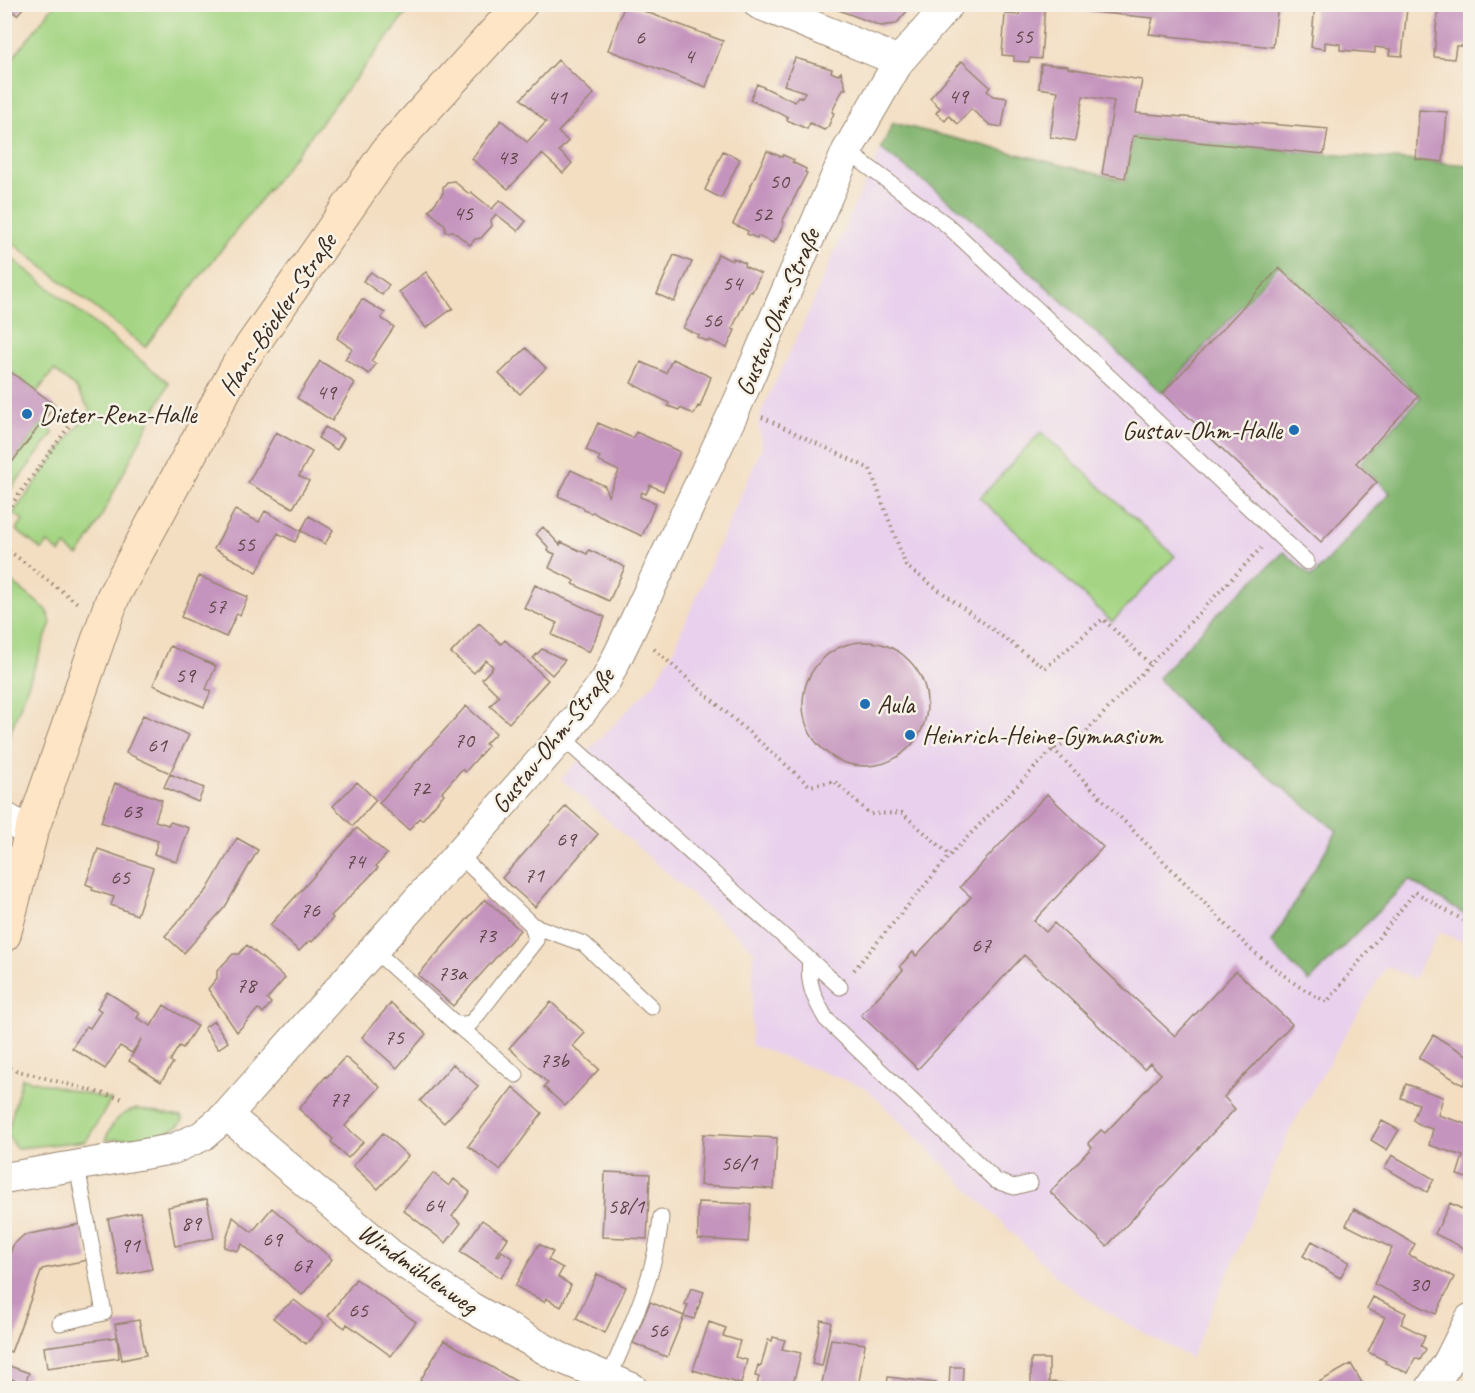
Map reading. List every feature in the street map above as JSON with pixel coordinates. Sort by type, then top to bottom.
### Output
[{"type":"main road","name":"Hans-Böckler-Straße","points":[[4,935],[18,825],[113,597],[237,367],[388,150],[521,4]]},
{"type":"street","points":[[759,4],[899,61]]},
{"type":"street","name":"Gustav-Ohm-Straße","points":[[4,1178],[173,1149],[202,1136],[227,1115],[561,737],[606,680],[632,629],[736,405],[847,151],[899,61],[949,4]]},
{"type":"street","name":"Windmühlenweg","points":[[227,1115],[390,1254],[472,1308],[559,1357],[620,1384]]},
{"type":"street","points":[[1431,1389],[1460,1364],[1470,1319]]},
{"type":"lane","points":[[847,151],[947,225],[1307,562]]},
{"type":"lane","points":[[561,737],[840,987]]},
{"type":"lane","points":[[458,854],[532,925],[584,944],[651,1007]]},
{"type":"lane","points":[[457,1025],[471,1023],[536,940],[532,925]]},
{"type":"lane","points":[[373,950],[516,1075]]},
{"type":"lane","points":[[810,960],[808,978],[817,1003],[826,1019],[996,1180],[1014,1188],[1030,1183]]},
{"type":"lane","points":[[60,1323],[104,1313],[77,1166]]},
{"type":"lane","points":[[620,1384],[658,1243],[661,1217]]},
{"type":"path","points":[[736,405],[870,469],[906,566],[1045,668],[1104,619],[1151,665]]},
{"type":"path","points":[[4,515],[70,425]]},
{"type":"path","points":[[840,987],[950,855],[1053,749],[1083,735],[1275,532]]},
{"type":"path","points":[[4,547],[58,587]]},
{"type":"path","points":[[632,629],[810,786],[834,781],[870,814],[902,813],[950,855]]},
{"type":"path","points":[[1053,749],[1250,949],[1298,986],[1327,1002],[1415,892],[1470,924]]},
{"type":"path","points":[[4,1067],[123,1099]]},
{"type":"shaded area","name":"Heinrich-Heine-Gymnasium","points":[[881,149],[968,215],[1161,393],[1279,264],[1421,398],[1360,463],[1390,492],[1312,577],[1285,552],[1191,714],[1337,831],[1271,943],[1308,982],[1409,880],[1470,918],[1470,944],[1439,932],[1414,979],[1386,966],[1292,1126],[1191,1358],[1117,1318],[1062,1282],[866,1088],[751,1045],[754,950],[561,779],[654,683],[677,645],[762,447],[758,423],[764,405],[803,325]]},
{"type":"green space","points":[[55,4],[413,5],[145,347],[5,237],[5,68]]},
{"type":"green space","points":[[893,123],[1126,181],[1133,136],[1470,165],[1470,918],[1409,880],[1309,982],[1271,943],[1337,831],[1191,714],[1158,678],[1217,614],[1284,552],[1312,577],[1390,493],[1360,463],[1421,397],[1279,265],[1162,393],[968,215],[881,149]]},
{"type":"green space","points":[[4,252],[169,383],[92,535],[78,556],[65,546],[60,553],[48,543],[42,550],[16,530],[23,520],[13,513],[90,410],[76,388],[54,370],[37,392],[5,367]]},
{"type":"green space","points":[[42,422],[54,432],[5,497],[5,473]]},
{"type":"green space","points":[[1041,432],[1175,556],[1112,622],[980,498]]},
{"type":"green space","points":[[13,583],[47,610],[51,623],[5,747],[5,585],[9,589]]},
{"type":"green space","points":[[22,1078],[111,1100],[86,1141],[19,1148],[15,1147],[7,1134]]},
{"type":"green space","points":[[137,1109],[181,1117],[183,1120],[169,1131],[158,1134],[105,1140],[117,1120],[125,1113]]},
{"type":"building","points":[[4,4],[18,4],[23,8],[17,15]]},
{"type":"building","points":[[625,4],[723,41],[706,87],[608,50]]},
{"type":"building","points":[[913,4],[896,24],[881,26],[825,5]]},
{"type":"building","points":[[1019,4],[1045,4],[1041,59],[1030,58],[1029,62],[1014,61],[1014,56],[1002,55],[1005,14],[1019,15]]},
{"type":"building","points":[[1074,4],[1278,4],[1273,47],[1149,34],[1153,18],[1073,10]]},
{"type":"building","points":[[1315,4],[1365,4],[1407,8],[1402,56],[1389,55],[1390,49],[1375,47],[1375,53],[1340,50],[1340,44],[1325,42],[1325,49],[1311,47]]},
{"type":"building","points":[[1438,4],[1470,4],[1470,46],[1456,46],[1454,59],[1434,57]]},
{"type":"building","points":[[795,58],[832,69],[831,72],[838,75],[841,72],[846,89],[843,89],[828,127],[824,130],[810,123],[807,129],[787,120],[788,117],[750,100],[757,84],[795,102],[798,96],[802,98],[805,92],[784,85]]},
{"type":"building","points":[[558,60],[594,94],[558,132],[568,141],[559,151],[572,163],[563,173],[542,154],[508,189],[472,159],[501,120],[527,142],[546,122],[521,99]]},
{"type":"building","points":[[962,61],[990,87],[987,91],[993,96],[1007,98],[1002,127],[990,125],[971,109],[958,124],[949,116],[945,121],[936,113],[940,108],[930,98]]},
{"type":"building","points":[[1041,64],[1068,66],[1068,68],[1142,80],[1136,113],[1328,129],[1324,154],[1133,136],[1125,178],[1102,174],[1114,101],[1083,96],[1075,141],[1050,137],[1058,91],[1039,88]]},
{"type":"building","points":[[1419,110],[1447,112],[1443,162],[1416,159]]},
{"type":"building","points":[[723,151],[740,159],[721,198],[705,190]]},
{"type":"building","points":[[767,151],[794,160],[792,162],[806,169],[807,173],[773,243],[747,234],[748,231],[733,224]]},
{"type":"building","points":[[454,181],[492,209],[500,200],[526,221],[518,231],[496,214],[491,220],[492,226],[481,238],[475,239],[470,245],[453,231],[446,232],[445,225],[429,211],[443,193],[443,187],[447,182]]},
{"type":"building","points":[[718,254],[732,261],[733,258],[745,263],[744,266],[761,274],[752,292],[750,291],[732,329],[735,330],[727,348],[697,337],[699,335],[683,328],[703,292]]},
{"type":"building","points":[[674,255],[692,262],[674,302],[657,294]]},
{"type":"building","name":"Gustav-Ohm-Halle","points":[[1279,268],[1418,397],[1356,463],[1377,482],[1321,542],[1163,393]]},
{"type":"building","points":[[371,272],[389,285],[382,295],[363,281]]},
{"type":"building","points":[[426,272],[453,308],[426,328],[399,292]]},
{"type":"building","points":[[362,299],[385,313],[381,318],[394,327],[371,361],[376,364],[369,374],[345,359],[352,349],[337,338]]},
{"type":"building","points":[[526,348],[546,368],[520,394],[499,374]]},
{"type":"building","points":[[672,359],[711,377],[700,407],[698,406],[694,414],[668,406],[669,403],[631,383],[641,362],[666,373]]},
{"type":"building","points":[[320,361],[355,383],[332,421],[297,398]]},
{"type":"building","name":"Dieter-Renz-Halle","points":[[4,367],[55,405],[4,473]]},
{"type":"building","points":[[598,423],[633,438],[636,432],[680,452],[663,491],[650,485],[646,494],[642,492],[640,497],[656,503],[642,536],[558,496],[571,470],[605,486],[608,496],[619,471],[598,461],[600,457],[586,450]]},
{"type":"building","points":[[325,427],[344,438],[337,450],[318,438]]},
{"type":"building","points":[[276,432],[312,452],[299,476],[309,481],[293,508],[248,483]]},
{"type":"building","points":[[235,510],[259,522],[265,511],[301,531],[295,542],[278,533],[257,572],[214,549]]},
{"type":"building","points":[[309,516],[333,530],[325,544],[301,531]]},
{"type":"building","points":[[543,527],[560,545],[561,542],[587,554],[589,550],[625,567],[609,601],[573,584],[575,581],[549,568],[555,554],[548,551],[549,548],[536,534]]},
{"type":"building","points":[[199,576],[248,597],[240,615],[237,613],[226,637],[181,617]]},
{"type":"building","points":[[535,585],[605,617],[589,652],[552,635],[557,623],[524,608]]},
{"type":"building","points":[[479,623],[501,644],[505,640],[548,680],[509,723],[490,706],[499,696],[482,679],[493,667],[486,660],[474,673],[451,653]]},
{"type":"building","name":"Aula","points":[[865,642],[889,647],[909,660],[922,680],[927,704],[922,728],[909,748],[889,761],[865,766],[841,761],[821,748],[808,728],[803,704],[808,680],[821,660],[841,647]]},
{"type":"building","points":[[170,646],[216,666],[206,689],[211,691],[204,707],[153,685]]},
{"type":"building","points":[[542,649],[565,660],[552,675],[533,658]]},
{"type":"building","points":[[466,706],[496,733],[485,744],[488,746],[465,772],[462,769],[442,792],[444,794],[422,820],[419,818],[409,830],[379,803]]},
{"type":"building","points":[[143,715],[189,735],[170,773],[126,753]]},
{"type":"building","points":[[170,774],[204,788],[198,802],[164,787]]},
{"type":"building","points":[[357,782],[376,800],[353,826],[333,806]]},
{"type":"building","points":[[115,783],[162,800],[155,821],[168,825],[170,822],[189,828],[177,862],[154,854],[158,841],[101,822]]},
{"type":"building","points":[[1047,794],[1103,847],[1034,921],[1046,932],[1054,923],[1175,1036],[1236,971],[1292,1024],[1224,1097],[1235,1109],[1107,1246],[1050,1192],[1092,1147],[1088,1143],[1101,1130],[1105,1133],[1161,1074],[1150,1063],[1144,1069],[1024,955],[918,1069],[861,1015],[903,970],[900,966],[913,952],[916,956],[971,897],[960,887]]},
{"type":"building","points":[[566,806],[598,834],[535,907],[502,878]]},
{"type":"building","points":[[357,828],[387,854],[376,866],[378,868],[331,916],[333,918],[312,942],[310,940],[299,951],[270,925]]},
{"type":"building","points":[[237,838],[258,850],[225,907],[184,953],[165,936],[207,890]]},
{"type":"building","points":[[98,849],[153,868],[137,915],[111,905],[114,897],[92,890],[93,887],[86,884]]},
{"type":"building","points":[[485,899],[520,930],[453,1006],[418,975]]},
{"type":"building","points":[[247,945],[285,978],[267,999],[271,1003],[263,1013],[258,1009],[237,1032],[208,989],[217,978],[217,971],[233,954],[239,954]]},
{"type":"building","points":[[107,992],[140,1013],[137,1018],[151,1026],[164,1005],[197,1026],[183,1048],[179,1046],[170,1061],[173,1063],[161,1082],[129,1061],[142,1038],[132,1053],[120,1046],[105,1069],[72,1048],[86,1026],[90,1028],[101,1011],[97,1008]]},
{"type":"building","points":[[551,1002],[585,1033],[573,1046],[599,1069],[565,1106],[544,1087],[548,1083],[509,1048]]},
{"type":"building","points":[[391,1003],[426,1034],[397,1068],[362,1037]]},
{"type":"building","points":[[214,1021],[228,1042],[218,1049],[204,1028]]},
{"type":"building","points":[[1433,1035],[1470,1057],[1470,1072],[1463,1085],[1419,1058]]},
{"type":"building","points":[[345,1057],[380,1087],[345,1126],[363,1142],[348,1158],[331,1142],[333,1139],[299,1109]]},
{"type":"building","points":[[453,1064],[478,1086],[444,1123],[420,1101]]},
{"type":"building","points":[[1406,1084],[1443,1097],[1438,1115],[1470,1125],[1470,1179],[1457,1175],[1463,1156],[1429,1145],[1433,1129],[1413,1120],[1419,1104],[1401,1098]]},
{"type":"building","points":[[513,1087],[542,1113],[500,1170],[468,1146]]},
{"type":"building","points":[[1382,1121],[1399,1130],[1387,1150],[1371,1140]]},
{"type":"building","points":[[383,1133],[408,1156],[378,1189],[353,1166]]},
{"type":"building","points":[[703,1134],[777,1138],[774,1189],[700,1185]]},
{"type":"building","points":[[1392,1155],[1434,1179],[1427,1192],[1385,1168]]},
{"type":"building","points":[[605,1172],[650,1174],[647,1239],[602,1237]]},
{"type":"building","points":[[433,1173],[449,1186],[454,1179],[470,1192],[452,1216],[461,1223],[446,1243],[403,1210]]},
{"type":"building","points":[[207,1199],[214,1238],[175,1246],[168,1207]]},
{"type":"building","points":[[698,1202],[751,1204],[748,1242],[698,1239]]},
{"type":"building","points":[[1450,1203],[1470,1213],[1468,1250],[1435,1234]]},
{"type":"building","points":[[272,1208],[332,1259],[302,1295],[242,1244],[238,1251],[224,1247],[233,1217],[252,1232]]},
{"type":"building","points":[[1354,1209],[1415,1244],[1409,1255],[1454,1277],[1436,1314],[1374,1284],[1392,1248],[1346,1225]]},
{"type":"building","points":[[140,1212],[152,1269],[120,1276],[108,1219]]},
{"type":"building","points":[[482,1220],[508,1238],[497,1255],[499,1256],[502,1251],[513,1259],[501,1278],[460,1252]]},
{"type":"building","points":[[81,1224],[88,1260],[42,1269],[11,1352],[5,1350],[5,1269],[13,1245],[24,1235]]},
{"type":"building","points":[[1312,1241],[1349,1262],[1340,1278],[1303,1256]]},
{"type":"building","points":[[539,1244],[553,1252],[548,1260],[563,1268],[558,1277],[571,1285],[561,1307],[546,1298],[544,1302],[515,1286]]},
{"type":"building","points":[[597,1274],[626,1287],[605,1333],[576,1319]]},
{"type":"building","points":[[356,1279],[416,1322],[391,1356],[347,1324],[345,1328],[328,1316]]},
{"type":"building","points":[[691,1288],[704,1292],[694,1319],[684,1316],[688,1305],[685,1304]]},
{"type":"building","points":[[1373,1297],[1406,1313],[1401,1324],[1425,1336],[1421,1346],[1426,1349],[1420,1360],[1415,1358],[1408,1373],[1385,1363],[1386,1361],[1368,1352],[1385,1317],[1367,1309]]},
{"type":"building","points":[[294,1300],[324,1323],[306,1344],[273,1318]]},
{"type":"building","points":[[650,1302],[684,1316],[667,1357],[633,1343]]},
{"type":"building","points":[[139,1320],[146,1355],[122,1360],[115,1324]]},
{"type":"building","points":[[821,1320],[831,1322],[822,1366],[812,1364]]},
{"type":"building","points":[[709,1322],[726,1328],[723,1336],[740,1341],[735,1357],[747,1360],[741,1384],[693,1370]]},
{"type":"building","points":[[117,1337],[119,1358],[47,1368],[44,1347]]},
{"type":"building","points":[[773,1337],[785,1340],[782,1349],[801,1353],[792,1388],[756,1388],[759,1377],[755,1376],[758,1365],[761,1366],[768,1340],[772,1341]]},
{"type":"building","points":[[831,1339],[865,1344],[859,1382],[872,1384],[871,1388],[821,1388]]},
{"type":"building","points":[[444,1340],[521,1384],[518,1388],[433,1388],[420,1381]]},
{"type":"building","points":[[1031,1359],[1049,1359],[1049,1382],[1064,1383],[1064,1388],[1031,1388]]},
{"type":"building","points":[[4,1364],[29,1373],[25,1384],[11,1379],[8,1388],[4,1388]]},
{"type":"building","points":[[1351,1364],[1365,1388],[1323,1388],[1319,1382]]},
{"type":"building","points":[[950,1367],[963,1367],[962,1388],[949,1388]]},
{"type":"building","points":[[888,1377],[936,1383],[935,1388],[887,1388]]},
{"type":"building","points":[[1078,1384],[1111,1385],[1111,1388],[1078,1388]]},
{"type":"building","points":[[968,1385],[1014,1386],[1014,1388],[968,1388]]},
{"type":"place","name":"Dieter-Renz-Halle","points":[[27,414]]},
{"type":"place","name":"Gustav-Ohm-Halle","points":[[1294,430]]},
{"type":"place","name":"Aula","points":[[865,704]]},
{"type":"place","name":"Heinrich-Heine-Gymnasium","points":[[910,735]]}]
